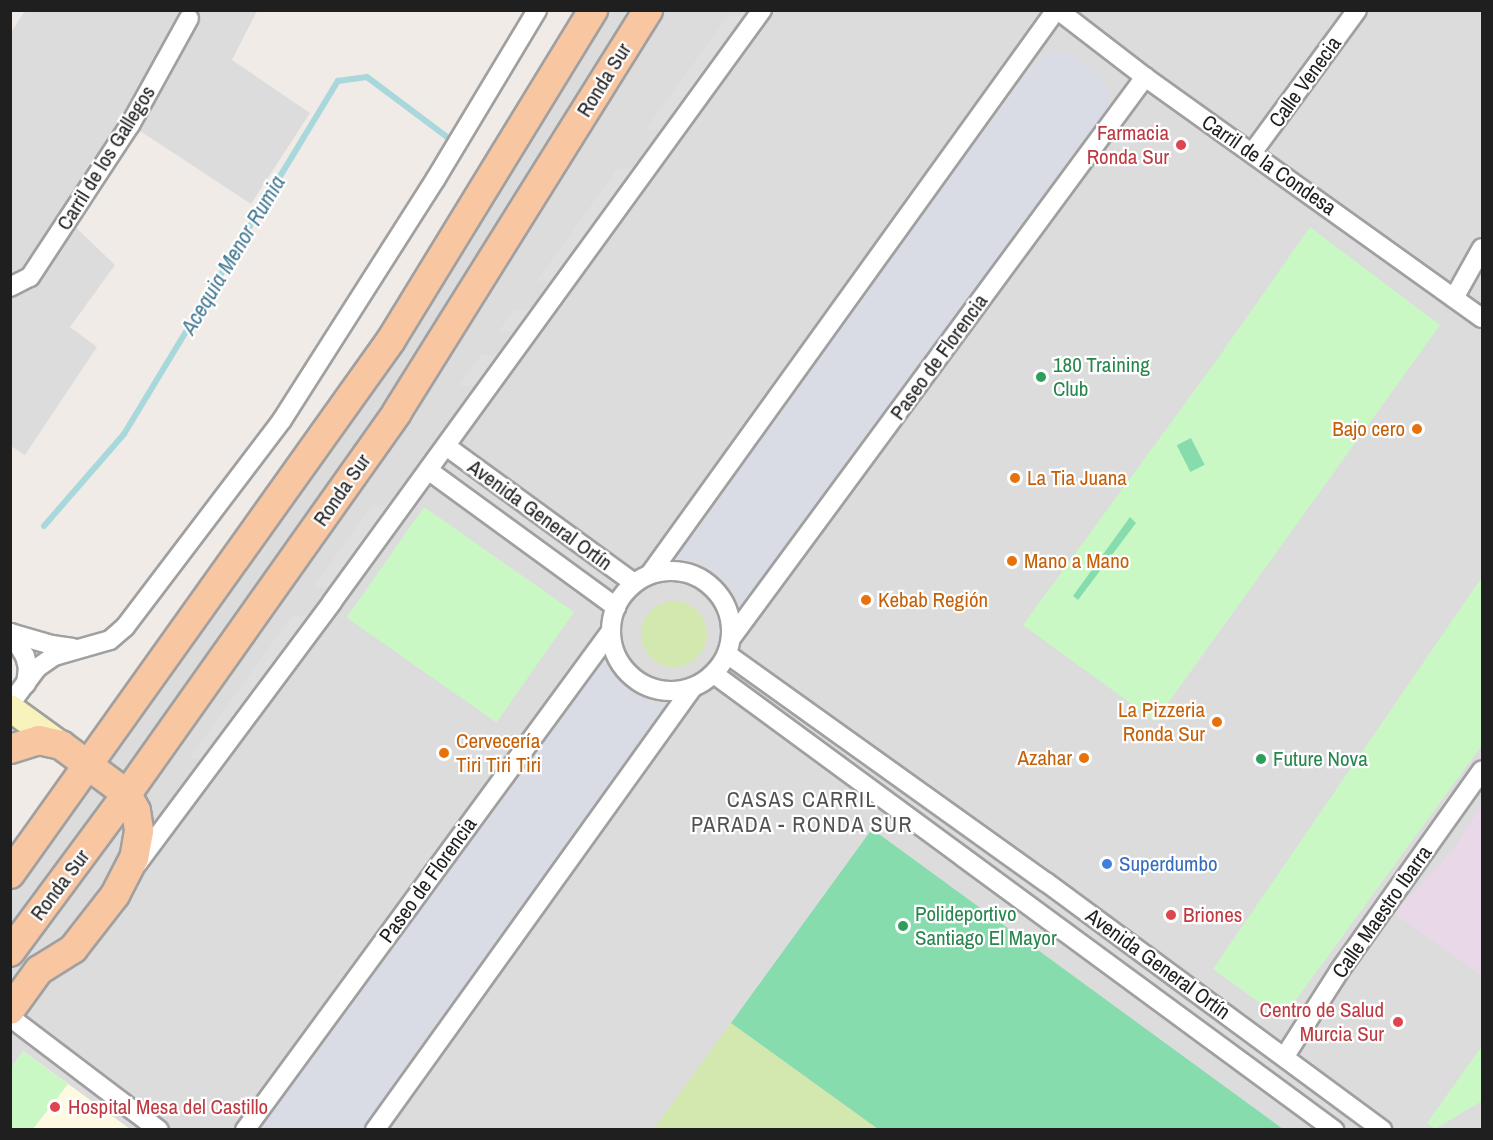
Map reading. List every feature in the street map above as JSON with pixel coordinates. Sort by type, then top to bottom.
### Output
[{"type":"main road","points":[[10,874],[90,765],[391,340],[593,10]]},
{"type":"main road","name":"Ronda Sur","points":[[11,951],[128,794],[397,412],[648,10]]},
{"type":"main road","points":[[10,706],[128,794],[136,811],[139,831],[134,858],[115,895],[73,949],[39,970],[10,1010]]},
{"type":"main road","points":[[10,749],[39,740],[61,745]]},
{"type":"main road","points":[[11,951],[39,970]]},
{"type":"street","points":[[10,706],[37,668],[45,662],[78,648],[110,640],[125,627],[282,420],[435,180],[537,10]]},
{"type":"street","points":[[115,895],[446,446],[762,10]]},
{"type":"street","points":[[650,574],[1057,10]]},
{"type":"street","name":"Carril de la Condesa","points":[[1057,10],[1145,77],[1482,318]]},
{"type":"street","name":"Calle Venecia","points":[[1252,153],[1357,10]]},
{"type":"street","name":"Carril de los Gallegos","points":[[10,287],[30,277],[130,125],[189,18]]},
{"type":"street","name":"Paseo de Florencia","points":[[730,645],[1145,77]]},
{"type":"street","points":[[1454,298],[1482,248]]},
{"type":"street","name":"Avenida General Ortín","points":[[446,446],[634,583]]},
{"type":"street","name":"Avenida General Ortín","points":[[428,470],[616,607]]},
{"type":"street","points":[[375,1130],[693,687],[714,674],[730,645],[728,610],[713,587],[703,579],[677,571],[650,574],[634,583],[616,607],[611,631],[614,650],[623,668],[643,684],[668,691],[693,687]]},
{"type":"street","name":"Paseo de Florencia","points":[[245,1130],[611,631]]},
{"type":"street","points":[[11,633],[52,645],[78,648]]},
{"type":"street","points":[[11,633],[25,656],[28,668],[26,684]]},
{"type":"street","name":"Avenida General Ortín","points":[[730,645],[1382,1130]]},
{"type":"street","name":"Avenida General Ortín","points":[[714,674],[1334,1130]]},
{"type":"street","name":"Calle Maestro Ibarra","points":[[1284,1056],[1340,970],[1482,770]]},
{"type":"street","points":[[10,1017],[159,1130]]},
{"type":"shaded area","points":[[25,11],[257,11],[232,60],[310,113],[251,204],[131,125],[66,218],[115,265],[70,327],[97,347],[25,455],[11,446],[11,32]]},
{"type":"shaded area","points":[[593,11],[1482,11],[1482,1129],[11,1130],[11,874],[391,340]]},
{"type":"shaded area","points":[[748,15],[664,129],[645,130],[728,16]]},
{"type":"shaded area","points":[[1065,51],[1101,77],[1110,91],[1108,106],[1097,128],[743,613],[734,590],[710,567],[695,560],[671,557],[1036,60],[1049,52]]},
{"type":"shaded area","points":[[636,168],[553,281],[537,281],[617,169]]},
{"type":"shaded area","points":[[534,309],[518,331],[499,331],[514,310]]},
{"type":"shaded area","points":[[501,354],[477,386],[459,386],[481,355]]},
{"type":"shaded area","points":[[391,505],[332,587],[314,587],[371,506]]},
{"type":"shaded area","points":[[311,615],[206,759],[189,759],[292,616]]},
{"type":"shaded area","points":[[603,655],[612,673],[636,695],[651,703],[675,706],[367,1129],[256,1130]]},
{"type":"shaded area","points":[[1482,804],[1482,976],[1394,913],[1454,849]]},
{"type":"shaded area","name":"Hospital Mesa del Castillo","points":[[23,1051],[130,1129],[11,1130],[11,1069]]},
{"type":"green space","points":[[1310,227],[1440,325],[1155,721],[1023,625],[1216,361]]},
{"type":"green space","points":[[1191,438],[1205,465],[1190,472],[1177,445]]},
{"type":"green space","points":[[424,507],[574,612],[496,723],[347,618]]},
{"type":"green space","points":[[1130,517],[1136,523],[1078,600],[1073,596]]},
{"type":"green space","points":[[1482,577],[1482,745],[1282,1019],[1213,969]]},
{"type":"green space","points":[[667,601],[681,601],[693,606],[702,615],[707,634],[705,647],[698,658],[681,667],[667,667],[655,662],[646,653],[641,641],[641,627],[646,615],[655,606]]},
{"type":"green space","name":"Polideportivo Santiago El Mayor","points":[[872,829],[1283,1129],[878,1129],[731,1023]]},
{"type":"green space","points":[[731,1023],[878,1129],[653,1130]]},
{"type":"green space","points":[[1482,1046],[1482,1101],[1435,1129],[1427,1123]]},
{"type":"green space","points":[[23,1051],[68,1084],[33,1129],[11,1129],[11,1069]]},
{"type":"waterway","name":"Acequia Menor Rumia","points":[[44,526],[124,434],[338,81],[367,77],[446,136]]},
{"type":"place","name":"Farmacia Ronda Sur","points":[[1181,145]]},
{"type":"place","name":"180 Training Club","points":[[1041,377]]},
{"type":"place","name":"Bajo cero","points":[[1417,429]]},
{"type":"place","name":"La Tia Juana","points":[[1015,478]]},
{"type":"place","name":"Mano a Mano","points":[[1012,561]]},
{"type":"place","name":"Kebab Región","points":[[866,600]]},
{"type":"place","name":"La Pizzeria Ronda Sur","points":[[1217,722]]},
{"type":"place","name":"Cervecería Tiri Tiri Tiri","points":[[444,753]]},
{"type":"place","name":"Azahar","points":[[1084,758]]},
{"type":"place","name":"Future Nova","points":[[1261,759]]},
{"type":"place","name":"Superdumbo","points":[[1107,864]]},
{"type":"place","name":"Briones","points":[[1171,915]]},
{"type":"place","name":"Polideportivo Santiago El Mayor","points":[[903,926]]},
{"type":"place","name":"Centro de Salud Murcia Sur","points":[[1398,1022]]},
{"type":"place","name":"Hospital Mesa del Castillo","points":[[55,1107]]},
{"type":"district","name":"CASAS CARRIL PARADA - RONDA SUR","points":[[802,812]]}]
